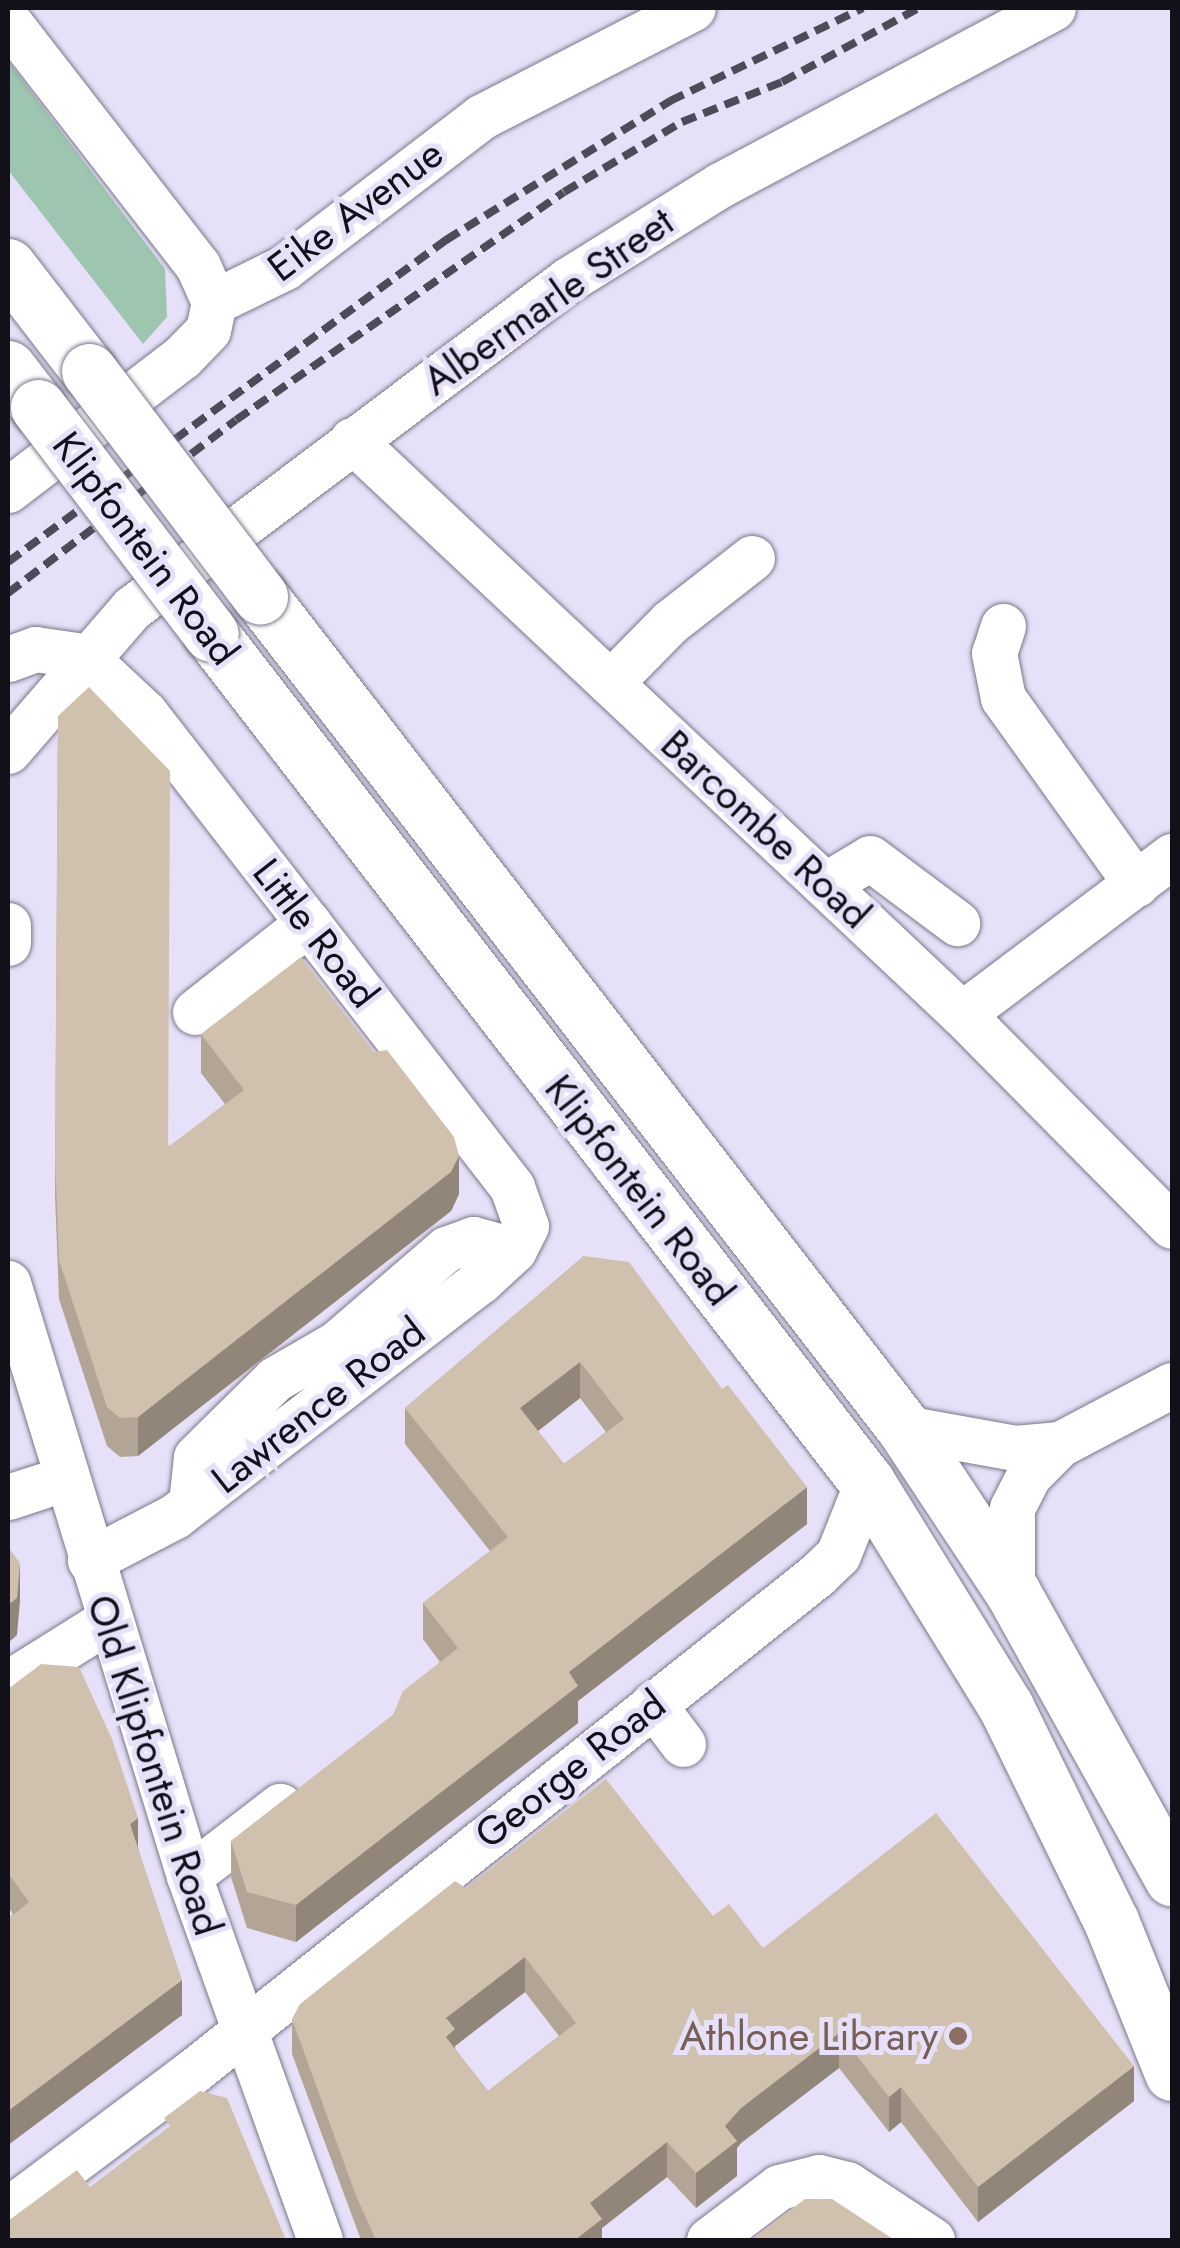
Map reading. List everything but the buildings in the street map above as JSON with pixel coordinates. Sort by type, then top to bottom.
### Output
[{"type":"main road","name":"Klipfontein Road","points":[[8,266],[904,1428],[1012,1591],[1172,1879]]},
{"type":"main road","name":"Klipfontein Road","points":[[23,387],[867,1482],[1006,1707],[1111,1921],[1172,2073]]},
{"type":"street","name":"Eike Avenue","points":[[214,302],[285,267],[514,96],[693,8]]},
{"type":"street","name":"Albermarle Street","points":[[84,656],[132,608],[352,440],[637,233],[1052,8]]},
{"type":"street","points":[[8,21],[198,266],[214,302],[208,330],[182,357],[8,490]]},
{"type":"street","name":"Barcombe Road","points":[[352,440],[962,1014],[1172,1226]]},
{"type":"street","points":[[610,683],[670,622],[752,558]]},
{"type":"street","points":[[1003,626],[994,653],[1003,698],[1136,884]]},
{"type":"street","points":[[8,659],[35,649],[84,656]]},
{"type":"street","points":[[8,751],[84,656]]},
{"type":"street","name":"Little Road","points":[[84,656],[145,713],[512,1187],[520,1238]]},
{"type":"street","points":[[962,1014],[1172,856]]},
{"type":"street","points":[[824,885],[870,858],[957,923]]},
{"type":"street","points":[[194,1012],[308,923]]},
{"type":"street","points":[[8,924],[8,943]]},
{"type":"street","name":"Lawrence Road","points":[[90,1560],[192,1503],[349,1357],[520,1238]]},
{"type":"street","name":"Old Klipfontein Road","points":[[8,1283],[90,1560],[240,2031],[320,2240]]},
{"type":"street","points":[[1012,1591],[1012,1508],[1029,1475],[1060,1444],[1172,1385]]},
{"type":"street","points":[[904,1428],[1015,1448],[1060,1444]]},
{"type":"street","name":"George Road","points":[[8,2210],[240,2031],[838,1555],[867,1482]]},
{"type":"street","points":[[8,1683],[109,1620]]},
{"type":"street","points":[[653,1704],[683,1744]]},
{"type":"street","points":[[190,1876],[314,1779]]},
{"type":"street","points":[[709,2240],[779,2187],[819,2176],[848,2184],[932,2240]]},
{"type":"green space","points":[[8,61],[165,269],[167,317],[143,344],[8,170]]},
{"type":"railway","points":[[8,562],[446,240],[670,101],[863,8]]},
{"type":"railway","points":[[8,593],[236,420],[564,192],[682,122],[782,82],[919,8]]},
{"type":"place","name":"Athlone Library","points":[[958,2036]]}]
